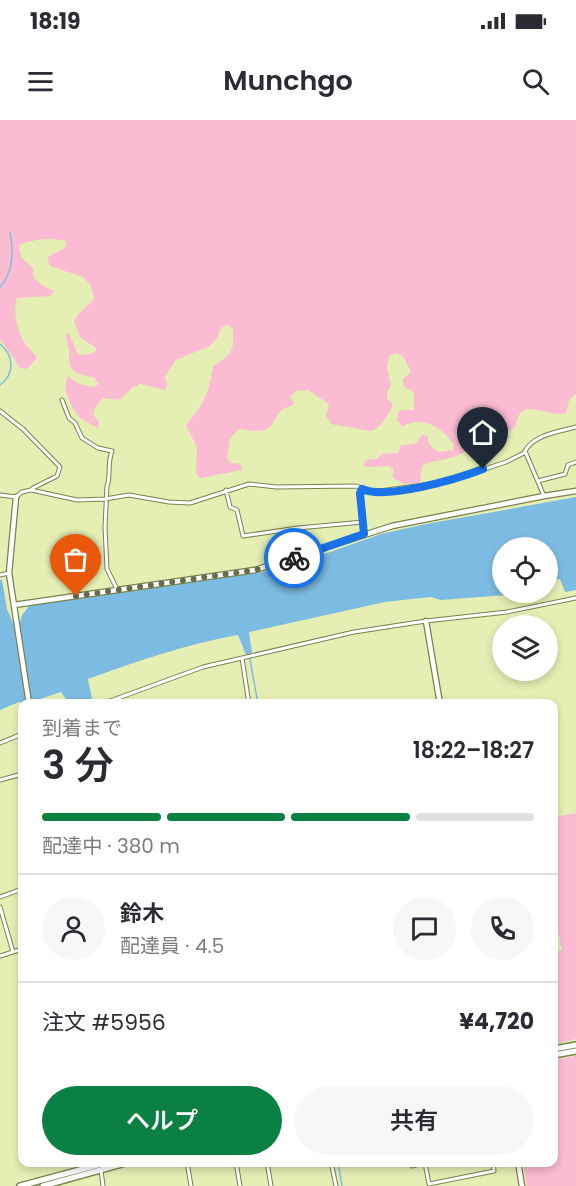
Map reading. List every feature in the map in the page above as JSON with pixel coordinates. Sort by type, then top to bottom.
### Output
[{"type":"main road","points":[[14,605],[255,570],[392,526],[544,495],[576,491]]},
{"type":"main road","points":[[16,497],[9,573],[28,699]]},
{"type":"main road","points":[[426,621],[439,699]]},
{"type":"main road","points":[[558,1048],[576,1045]]},
{"type":"main road","points":[[558,1054],[576,1051]]},
{"type":"main road","points":[[20,1186],[100,1167]]},
{"type":"main road","points":[[43,1186],[100,1167]]},
{"type":"main road","points":[[519,1167],[522,1186]]},
{"type":"street","points":[[62,400],[69,418],[75,423],[82,438],[98,448],[112,452],[108,466],[109,480],[105,499],[106,569],[118,590]]},
{"type":"street","points":[[0,411],[23,429],[60,467],[57,476],[32,490]]},
{"type":"street","points":[[544,495],[525,451],[526,446],[538,438],[576,428]]},
{"type":"street","points":[[0,495],[16,497],[22,492],[32,490],[70,499],[105,499],[129,495],[190,503],[249,484],[276,487],[356,486],[372,492],[446,482],[506,462],[525,451]]},
{"type":"street","points":[[538,481],[565,474],[568,465],[576,462]]},
{"type":"street","points":[[362,489],[360,493],[364,534]]},
{"type":"street","points":[[226,490],[230,507],[237,510],[243,536],[363,522]]},
{"type":"street","points":[[0,575],[9,573]]},
{"type":"street","points":[[114,699],[203,667],[354,633],[426,621],[507,612],[576,598]]},
{"type":"street","points":[[242,658],[248,699]]},
{"type":"street","points":[[0,743],[18,736]]},
{"type":"street","points":[[0,780],[18,775]]},
{"type":"street","points":[[0,897],[18,890]]},
{"type":"street","points":[[0,907],[13,952]]},
{"type":"street","points":[[0,956],[18,950]]},
{"type":"street","points":[[100,1167],[103,1186]]},
{"type":"street","points":[[188,1167],[191,1186]]},
{"type":"street","points":[[237,1167],[240,1186]]},
{"type":"street","points":[[268,1167],[271,1186]]},
{"type":"street","points":[[333,1167],[336,1186]]},
{"type":"street","points":[[426,1167],[429,1184],[495,1171],[494,1167]]},
{"type":"shaded area","points":[[0,120],[576,120],[576,394],[569,400],[566,413],[529,409],[523,411],[518,416],[516,426],[500,437],[477,438],[466,451],[459,455],[422,466],[420,483],[404,484],[393,478],[393,469],[389,466],[367,467],[363,465],[368,459],[377,459],[382,454],[398,453],[401,445],[415,444],[422,435],[428,436],[428,443],[438,452],[453,450],[454,444],[434,426],[413,422],[402,426],[397,420],[399,410],[414,410],[414,392],[404,387],[403,379],[411,372],[403,356],[395,353],[389,356],[387,367],[391,386],[387,392],[387,398],[393,405],[384,421],[375,429],[371,431],[331,424],[326,416],[329,404],[308,390],[296,391],[290,397],[294,403],[292,406],[281,410],[269,428],[258,431],[239,429],[230,438],[227,458],[231,463],[241,464],[242,470],[200,478],[196,473],[197,447],[186,425],[205,398],[213,366],[231,351],[233,329],[227,324],[221,328],[217,338],[210,346],[176,360],[165,376],[167,385],[165,390],[140,384],[117,400],[103,398],[93,414],[99,422],[98,428],[77,414],[66,392],[68,376],[79,384],[94,387],[99,384],[93,377],[74,371],[70,364],[66,336],[66,333],[69,334],[78,354],[94,353],[97,349],[80,337],[74,321],[94,298],[90,284],[83,277],[50,266],[47,257],[65,248],[66,241],[42,239],[19,245],[21,257],[33,268],[34,278],[43,286],[54,291],[51,296],[17,298],[15,309],[21,336],[37,358],[27,369],[20,368],[0,339]]},
{"type":"shaded area","points":[[576,813],[576,1039],[558,1043],[558,951],[562,950],[558,931],[558,816]]},
{"type":"shaded area","points":[[576,1056],[576,1186],[527,1186],[524,1167],[558,1167],[558,1059]]},
{"type":"water","points":[[576,497],[576,590],[565,592],[560,579],[558,579],[558,537],[492,537],[492,596],[441,600],[431,597],[385,602],[249,632],[252,653],[246,655],[238,635],[200,643],[88,679],[92,699],[66,699],[61,692],[40,699],[18,699],[18,702],[0,710],[0,580],[2,580],[7,609],[13,623],[20,623],[22,615],[29,606],[282,569],[381,534]]},
{"type":"waterway","points":[[0,287],[10,269],[12,247],[10,233]]},
{"type":"waterway","points":[[0,344],[5,348],[11,365],[5,381],[0,385]]},
{"type":"waterway","points":[[249,654],[257,699]]},
{"type":"waterway","points":[[339,1167],[342,1186]]},
{"type":"way so far","points":[[76,596],[255,570],[294,558]]},
{"type":"route","points":[[294,558],[364,534],[360,493],[362,489],[372,492],[423,486],[458,479],[483,469]]}]
